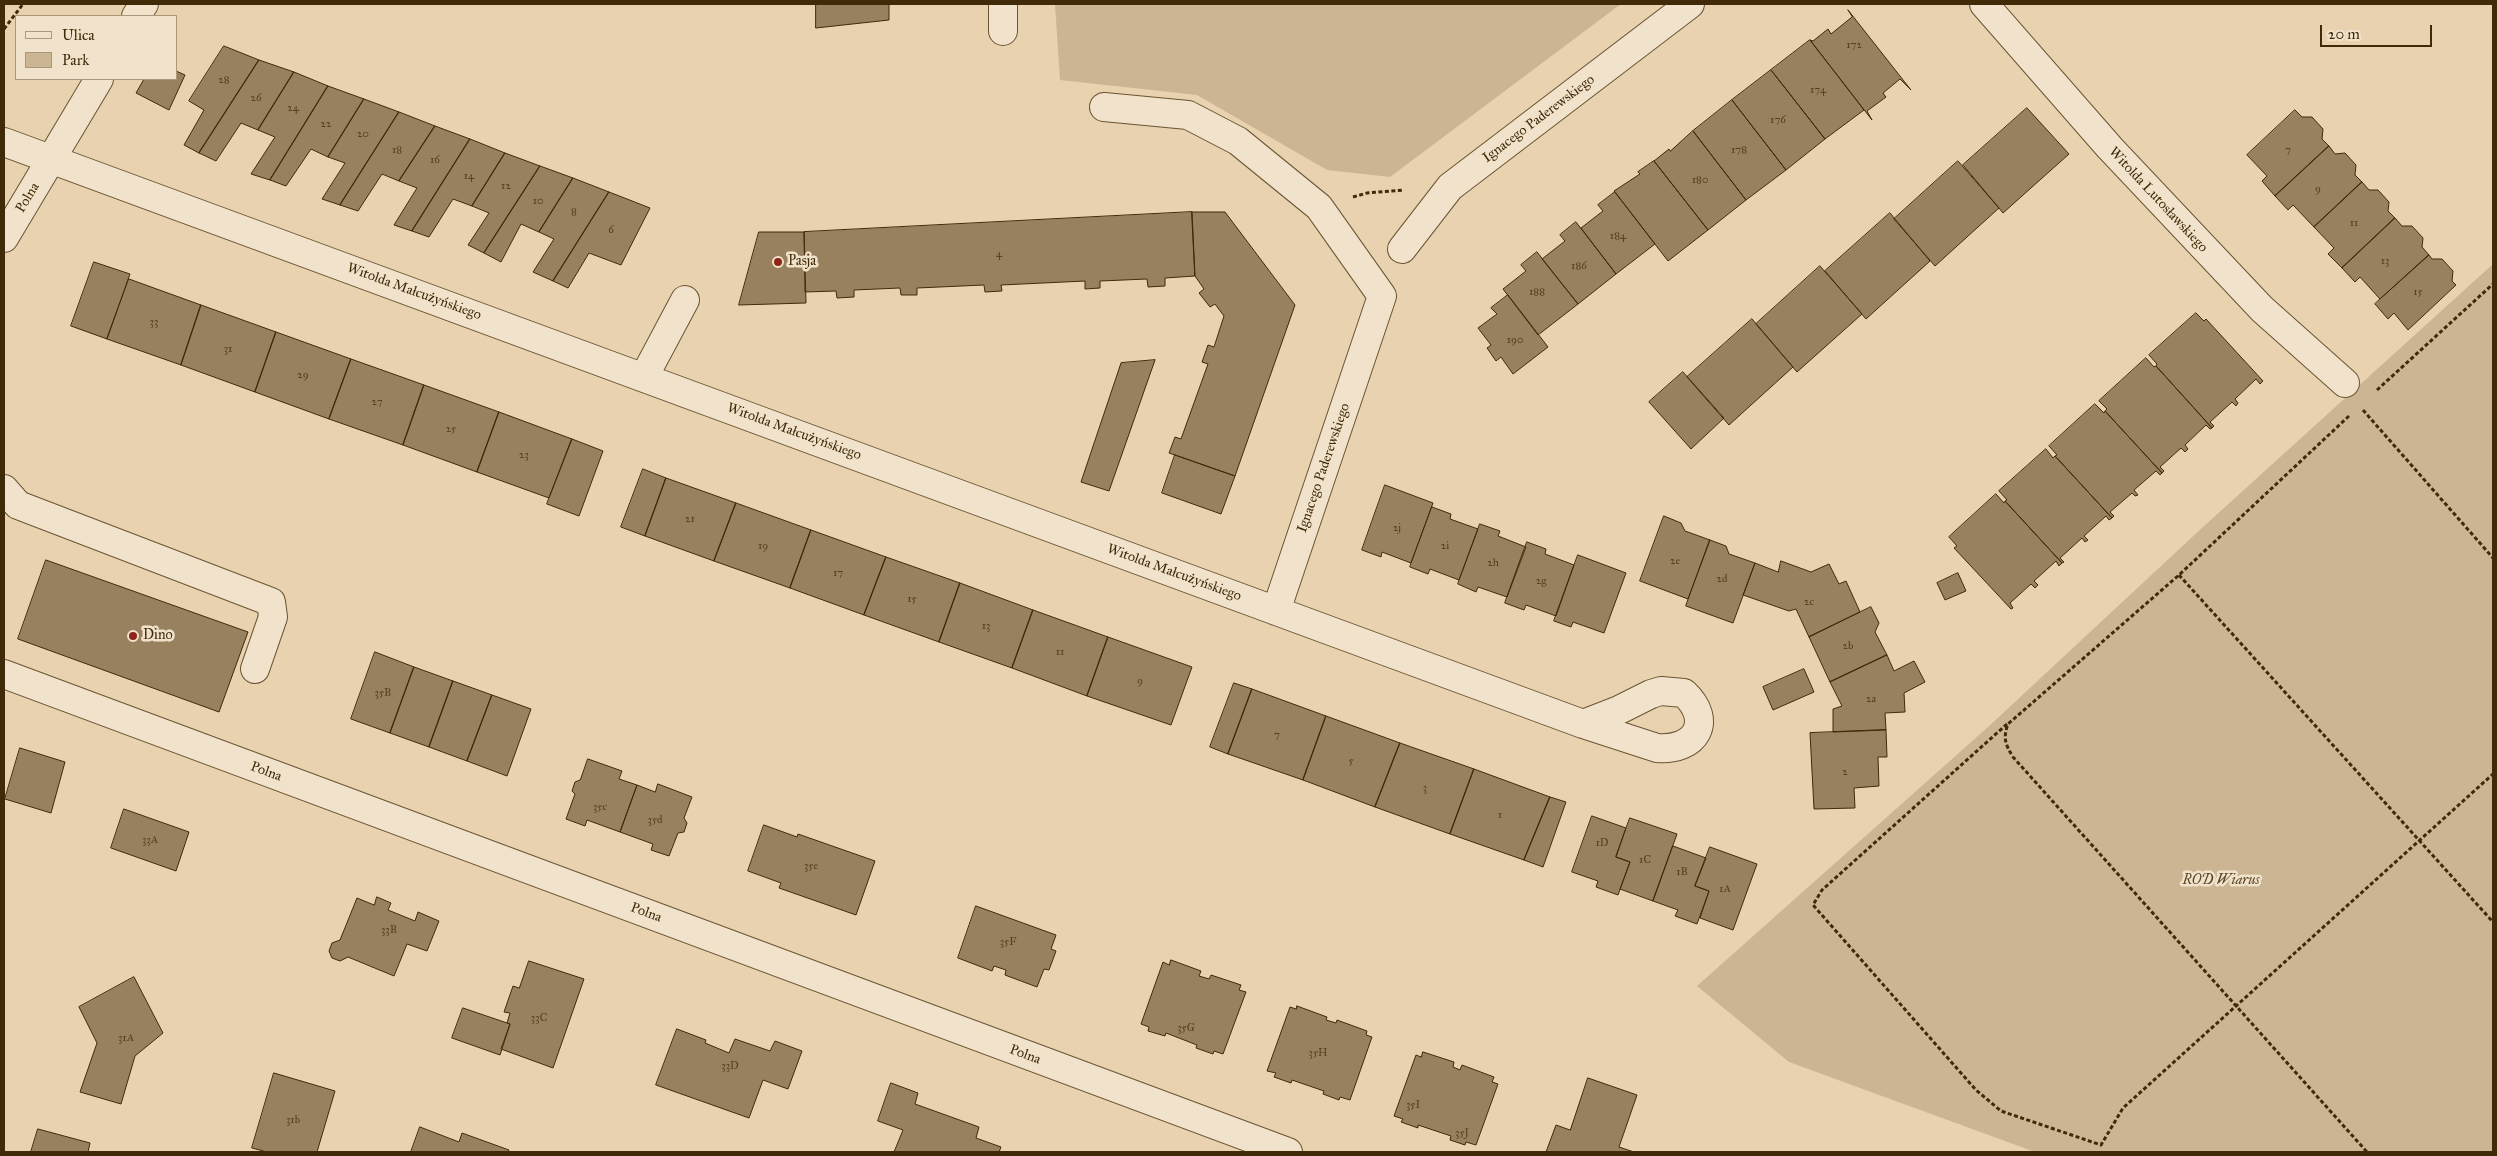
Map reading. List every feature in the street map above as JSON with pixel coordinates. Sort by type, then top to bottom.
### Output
[{"type":"street","points":[[137,15],[144,4]]},
{"type":"street","points":[[1003,4],[1004,31]]},
{"type":"street","name":"Ignacego Paderewskiego","points":[[1402,249],[1450,187],[1690,4]]},
{"type":"street","name":"Witolda Lutosławskiego","points":[[1984,4],[2110,148],[2262,309],[2345,383]]},
{"type":"street","name":"Polna","points":[[4,238],[98,80]]},
{"type":"street","points":[[1104,107],[1188,115],[1238,141],[1319,207]]},
{"type":"street","name":"Witolda Małcużyńskiego","points":[[4,142],[1583,724]]},
{"type":"street","name":"Ignacego Paderewskiego","points":[[1276,611],[1382,296],[1319,207]]},
{"type":"street","points":[[644,377],[684,300]]},
{"type":"street","points":[[4,489],[18,505],[271,602],[273,617],[255,669]]},
{"type":"street","name":"Polna","points":[[4,674],[1288,1152]]},
{"type":"path","points":[[4,28],[22,4]]},
{"type":"path","points":[[1319,207],[1367,193],[1450,187]]},
{"type":"path","points":[[2374,393],[2493,284]]},
{"type":"path","points":[[2360,406],[2493,558]]},
{"type":"path","points":[[2353,413],[2180,575],[2008,724],[1822,890],[1813,905],[1976,1090],[2002,1111],[2101,1145],[2123,1108],[2493,774]]},
{"type":"path","points":[[2180,575],[2493,922]]},
{"type":"path","points":[[2008,724],[2004,735],[2005,744],[2013,757],[2367,1152]]},
{"type":"green space","points":[[1055,4],[1621,4],[1390,177],[1327,170],[1197,95],[1060,80]]},
{"type":"green space","name":"ROD Wiarus","points":[[2493,264],[2493,1152],[2035,1152],[1789,1062],[1697,986],[1988,727],[2203,527]]},
{"type":"building","points":[[816,4],[889,4],[889,20],[816,28]]},
{"type":"building","points":[[1848,10],[1911,90],[1900,79],[1883,93],[1886,97],[1867,111],[1872,120],[1810,40],[1813,41],[1828,29],[1831,34],[1852,17]]},
{"type":"building","points":[[1810,40],[1864,110],[1825,139],[1771,70]]},
{"type":"building","points":[[224,46],[259,60],[199,153],[184,145],[204,110],[189,101]]},
{"type":"building","points":[[259,60],[294,72],[258,130],[241,123],[216,161],[199,153]]},
{"type":"building","points":[[1771,70],[1825,139],[1786,170],[1732,100]]},
{"type":"building","points":[[178,72],[185,75],[169,110],[136,93],[143,80],[178,80]]},
{"type":"building","points":[[294,72],[328,86],[270,180],[251,174],[275,137],[258,130]]},
{"type":"building","points":[[328,86],[364,99],[328,157],[311,149],[286,186],[270,180]]},
{"type":"building","points":[[364,99],[399,112],[340,205],[322,199],[345,163],[328,157]]},
{"type":"building","points":[[1732,100],[1786,170],[1746,200],[1693,131]]},
{"type":"building","points":[[2027,108],[2069,154],[2003,213],[1963,165]]},
{"type":"building","points":[[2295,110],[2302,117],[2312,117],[2323,129],[2322,139],[2329,146],[2275,196],[2262,181],[2267,176],[2247,155]]},
{"type":"building","points":[[399,112],[435,126],[399,181],[382,174],[358,211],[340,205]]},
{"type":"building","points":[[435,126],[470,139],[412,231],[394,225],[417,188],[399,181]]},
{"type":"building","points":[[1693,131],[1746,200],[1708,230],[1654,161],[1669,149],[1670,151]]},
{"type":"building","points":[[470,139],[505,153],[472,206],[453,199],[429,237],[412,231]]},
{"type":"building","points":[[2329,146],[2335,154],[2345,153],[2356,165],[2355,175],[2362,182],[2314,227],[2293,205],[2288,210],[2275,196]]},
{"type":"building","points":[[505,153],[540,166],[484,253],[468,245],[489,213],[472,206]]},
{"type":"building","points":[[1654,161],[1708,230],[1668,261],[1614,191],[1640,174],[1638,172]]},
{"type":"building","points":[[1958,161],[1999,208],[1935,266],[1894,219]]},
{"type":"building","points":[[540,166],[573,178],[539,232],[521,224],[501,262],[484,253]]},
{"type":"building","points":[[573,178],[609,192],[553,281],[533,272],[554,239],[539,232]]},
{"type":"building","points":[[2362,182],[2369,190],[2378,190],[2389,202],[2388,211],[2395,218],[2342,268],[2328,254],[2334,248],[2314,227]]},
{"type":"building","points":[[609,192],[650,208],[621,265],[589,253],[568,288],[553,281]]},
{"type":"building","points":[[1615,192],[1655,244],[1616,274],[1581,228],[1603,211],[1598,205]]},
{"type":"building","points":[[1192,212],[1195,276],[1165,278],[1165,286],[1148,287],[1147,279],[1100,281],[1100,288],[1085,289],[1085,281],[1001,285],[1002,291],[985,292],[984,285],[917,288],[917,295],[901,295],[900,288],[854,290],[854,297],[837,298],[836,291],[805,292],[804,232]]},
{"type":"building","points":[[1192,212],[1225,212],[1295,305],[1235,476],[1169,453],[1175,437],[1181,439],[1208,364],[1202,362],[1208,345],[1214,347],[1224,316],[1215,304],[1210,307],[1199,293],[1204,289],[1195,276]]},
{"type":"building","points":[[1890,213],[1930,261],[1866,319],[1825,271]]},
{"type":"building","points":[[2395,218],[2402,226],[2412,226],[2423,238],[2422,247],[2429,255],[2380,299],[2360,277],[2355,282],[2342,268]]},
{"type":"building","points":[[1576,222],[1616,274],[1578,304],[1542,259],[1565,241],[1560,235]]},
{"type":"building","name":"Pasja","points":[[759,232],[804,232],[806,303],[739,305]]},
{"type":"building","points":[[1537,252],[1578,304],[1538,335],[1503,289],[1526,271],[1521,265]]},
{"type":"building","points":[[2429,255],[2432,259],[2442,259],[2453,271],[2452,281],[2456,285],[2408,330],[2394,313],[2388,319],[2375,304]]},
{"type":"building","points":[[94,262],[130,274],[107,339],[71,326]]},
{"type":"building","points":[[1820,266],[1862,314],[1797,372],[1756,324]]},
{"type":"building","points":[[129,279],[201,305],[181,365],[107,339]]},
{"type":"building","points":[[1508,295],[1548,347],[1513,374],[1501,357],[1496,361],[1487,348],[1491,345],[1478,328],[1497,314],[1491,308]]},
{"type":"building","points":[[201,305],[276,332],[255,392],[181,365]]},
{"type":"building","points":[[2196,313],[2204,321],[2206,319],[2263,381],[2260,384],[2256,379],[2235,399],[2238,403],[2236,406],[2232,402],[2210,422],[2214,426],[2212,428],[2156,366],[2157,364],[2149,355]]},
{"type":"building","points":[[1752,319],[1793,367],[1729,425],[1687,377]]},
{"type":"building","points":[[276,332],[351,359],[329,419],[255,392]]},
{"type":"building","points":[[2146,358],[2154,367],[2156,366],[2212,428],[2210,429],[2206,425],[2185,445],[2188,449],[2185,452],[2181,448],[2160,467],[2164,471],[2162,473],[2105,411],[2107,409],[2099,401]]},
{"type":"building","points":[[351,359],[424,385],[403,445],[329,419]]},
{"type":"building","points":[[1155,360],[1109,491],[1081,482],[1121,363]]},
{"type":"building","points":[[1683,372],[1724,418],[1691,449],[1649,402]]},
{"type":"building","points":[[424,385],[499,412],[477,472],[403,445]]},
{"type":"building","points":[[2095,404],[2104,413],[2105,411],[2162,473],[2160,475],[2156,471],[2134,490],[2138,495],[2135,496],[2132,493],[2110,512],[2114,516],[2112,518],[2055,456],[2057,455],[2049,446]]},
{"type":"building","points":[[499,412],[572,439],[549,498],[477,472]]},
{"type":"building","points":[[572,439],[603,451],[579,516],[547,504]]},
{"type":"building","points":[[2046,449],[2053,458],[2055,456],[2112,518],[2109,520],[2106,516],[2084,536],[2088,540],[2085,542],[2082,538],[2060,558],[2064,562],[2062,563],[2005,501],[2007,500],[1999,491]]},
{"type":"building","points":[[1175,455],[1235,476],[1221,514],[1162,493]]},
{"type":"building","points":[[643,469],[666,478],[645,536],[621,527]]},
{"type":"building","points":[[666,478],[736,503],[714,561],[645,536]]},
{"type":"building","points":[[1385,485],[1433,503],[1411,563],[1382,552],[1381,557],[1362,550]]},
{"type":"building","points":[[1996,494],[2004,503],[2005,501],[2062,563],[2059,566],[2056,561],[2034,581],[2038,585],[2035,588],[2031,584],[2010,603],[2013,608],[2011,609],[1954,548],[1957,546],[1949,537]]},
{"type":"building","points":[[736,503],[811,530],[790,588],[714,561]]},
{"type":"building","points":[[1432,507],[1451,514],[1450,519],[1478,529],[1459,580],[1430,569],[1428,574],[1410,567]]},
{"type":"building","points":[[1664,516],[1681,523],[1685,531],[1710,540],[1688,599],[1640,581]]},
{"type":"building","points":[[1480,524],[1500,531],[1498,536],[1526,547],[1507,597],[1478,587],[1476,592],[1458,584]]},
{"type":"building","points":[[811,530],[886,557],[864,615],[790,588]]},
{"type":"building","points":[[1710,540],[1726,546],[1729,554],[1755,563],[1733,623],[1686,606]]},
{"type":"building","points":[[1527,542],[1546,549],[1545,554],[1574,565],[1556,616],[1526,605],[1524,610],[1505,603]]},
{"type":"building","points":[[1578,555],[1626,573],[1604,633],[1573,622],[1571,627],[1554,621]]},
{"type":"building","points":[[886,557],[960,583],[939,642],[864,615]]},
{"type":"building","name":"Dino","points":[[46,560],[248,632],[219,712],[18,639]]},
{"type":"building","points":[[1781,561],[1811,572],[1829,564],[1839,584],[1846,581],[1860,612],[1809,637],[1796,609],[1789,611],[1743,595],[1755,563],[1778,572]]},
{"type":"building","points":[[1958,573],[1966,591],[1945,600],[1937,583]]},
{"type":"building","points":[[960,583],[1033,610],[1012,668],[939,642]]},
{"type":"building","points":[[1871,607],[1879,623],[1875,632],[1887,655],[1830,682],[1809,637]]},
{"type":"building","points":[[1033,610],[1108,637],[1087,696],[1012,668]]},
{"type":"building","points":[[1108,637],[1192,667],[1171,725],[1087,696]]},
{"type":"building","points":[[375,652],[414,667],[390,733],[351,719]]},
{"type":"building","points":[[1887,655],[1894,671],[1914,661],[1925,682],[1904,693],[1905,712],[1885,713],[1886,730],[1833,732],[1833,709],[1842,706],[1830,682]]},
{"type":"building","points":[[414,667],[453,681],[429,747],[390,733]]},
{"type":"building","points":[[1804,669],[1814,692],[1773,710],[1763,687]]},
{"type":"building","points":[[453,681],[492,695],[467,761],[429,747]]},
{"type":"building","points":[[1234,683],[1252,689],[1228,754],[1210,747]]},
{"type":"building","points":[[1252,689],[1326,716],[1303,780],[1228,754]]},
{"type":"building","points":[[492,695],[531,709],[507,776],[467,761]]},
{"type":"building","points":[[1326,716],[1400,743],[1375,807],[1303,780]]},
{"type":"building","points":[[1886,730],[1887,757],[1878,757],[1879,786],[1854,788],[1855,808],[1814,809],[1810,733]]},
{"type":"building","points":[[1400,743],[1474,769],[1450,834],[1375,807]]},
{"type":"building","points":[[20,748],[65,762],[51,813],[5,799]]},
{"type":"building","points":[[588,759],[622,771],[619,779],[637,785],[620,832],[587,820],[585,826],[566,819],[575,794],[572,791],[575,782],[580,780]]},
{"type":"building","points":[[1474,769],[1550,797],[1524,860],[1450,834]]},
{"type":"building","points":[[658,784],[692,797],[684,818],[687,823],[684,832],[678,833],[669,856],[651,850],[653,844],[620,832],[637,785],[655,792]]},
{"type":"building","points":[[1550,797],[1566,802],[1543,867],[1524,860]]},
{"type":"building","points":[[124,809],[189,832],[176,871],[111,848]]},
{"type":"building","points":[[1592,816],[1626,828],[1616,857],[1630,862],[1618,895],[1596,887],[1598,881],[1572,872]]},
{"type":"building","points":[[1630,818],[1677,834],[1653,901],[1620,889],[1630,862],[1616,857]]},
{"type":"building","points":[[764,825],[797,837],[798,834],[875,861],[856,915],[779,888],[781,883],[748,871]]},
{"type":"building","points":[[1673,846],[1706,858],[1695,886],[1709,891],[1697,924],[1675,916],[1678,910],[1653,901]]},
{"type":"building","points":[[1710,847],[1757,864],[1733,930],[1700,918],[1709,891],[1695,886]]},
{"type":"building","points":[[377,897],[391,903],[388,910],[415,921],[418,912],[439,921],[427,951],[407,944],[394,976],[348,957],[340,961],[332,958],[329,951],[332,943],[340,940],[357,898],[374,905]]},
{"type":"building","points":[[976,906],[1056,935],[1051,949],[1056,951],[1049,970],[1044,969],[1037,987],[1005,975],[1006,970],[994,966],[992,971],[958,958]]},
{"type":"building","points":[[1171,960],[1201,971],[1199,976],[1209,979],[1211,975],[1241,985],[1239,990],[1246,992],[1223,1054],[1214,1051],[1213,1054],[1196,1048],[1197,1045],[1166,1033],[1165,1036],[1148,1031],[1149,1027],[1141,1024],[1163,962],[1169,965]]},
{"type":"building","points":[[529,961],[584,979],[553,1068],[501,1049],[510,1024],[507,1023],[510,1013],[504,1012],[513,986],[519,988]]},
{"type":"building","points":[[134,977],[163,1033],[135,1056],[121,1104],[80,1092],[97,1043],[79,1007]]},
{"type":"building","points":[[1297,1006],[1327,1017],[1326,1020],[1336,1023],[1337,1020],[1367,1031],[1366,1035],[1372,1037],[1350,1100],[1340,1097],[1339,1100],[1323,1094],[1324,1091],[1292,1080],[1291,1083],[1274,1077],[1276,1073],[1267,1071],[1290,1007],[1296,1009]]},
{"type":"building","points":[[463,1008],[510,1024],[500,1055],[452,1038]]},
{"type":"building","points":[[677,1029],[706,1040],[705,1043],[729,1053],[735,1039],[770,1051],[775,1041],[802,1051],[788,1089],[763,1080],[749,1118],[656,1085]]},
{"type":"building","points":[[1423,1052],[1454,1062],[1453,1067],[1460,1070],[1462,1065],[1494,1077],[1492,1082],[1498,1084],[1476,1145],[1466,1142],[1465,1145],[1450,1140],[1451,1136],[1418,1125],[1418,1128],[1401,1122],[1403,1119],[1394,1116],[1416,1055],[1421,1057]]},
{"type":"building","points":[[274,1073],[335,1091],[317,1152],[267,1152],[252,1148]]},
{"type":"building","points":[[1588,1078],[1637,1095],[1619,1147],[1634,1152],[1546,1152],[1556,1125],[1570,1130]]},
{"type":"building","points":[[891,1083],[918,1093],[915,1104],[979,1127],[976,1138],[1001,1147],[999,1152],[894,1152],[903,1130],[878,1121]]},
{"type":"building","points":[[420,1127],[459,1142],[462,1133],[509,1150],[508,1152],[411,1152]]},
{"type":"building","points":[[38,1129],[90,1143],[88,1152],[31,1152]]},
{"type":"place","name":"Pasja","points":[[778,262]]},
{"type":"place","name":"Dino","points":[[133,636]]}]
